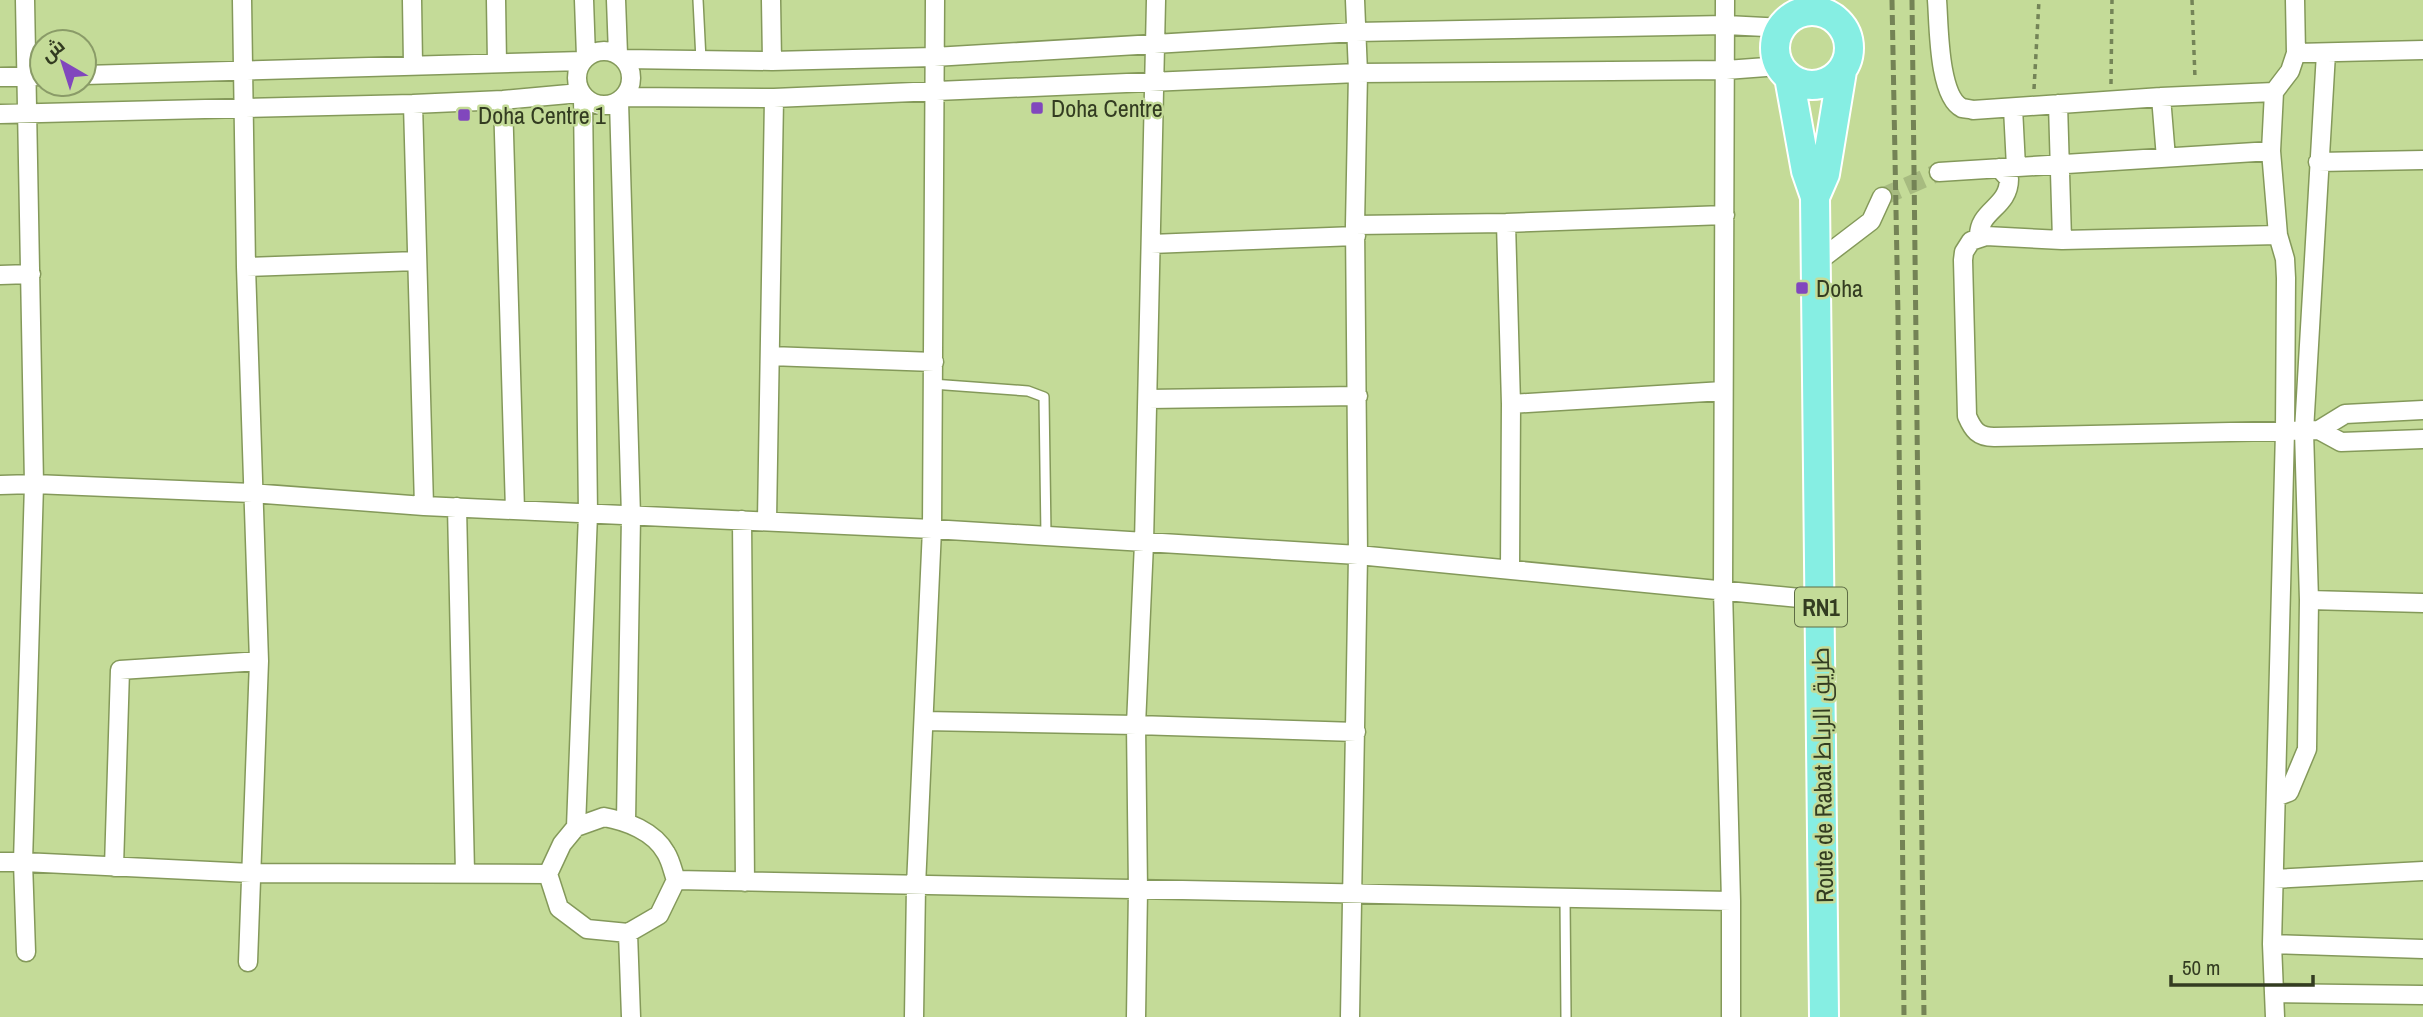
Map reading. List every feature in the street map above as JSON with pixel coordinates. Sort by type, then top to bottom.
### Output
[{"type":"main road","name":"RN1","points":[[1837,0],[1849,50],[1842,71]]},
{"type":"main road","points":[[1787,16],[1807,11],[1818,12],[1828,15],[1844,29]]},
{"type":"main road","name":"RN1","points":[[1784,72],[1775,52],[1777,37],[1787,16]]},
{"type":"main road","points":[[1784,72],[1799,83],[1811,85],[1822,84],[1842,71]]},
{"type":"main road","name":"Route de Rabat طريق الرباط","points":[[1815,197],[1825,174],[1842,71]]},
{"type":"main road","name":"Route de Rabat طريق الرباط","points":[[1784,72],[1806,171],[1815,197],[1824,1017]]},
{"type":"street","points":[[26,0],[29,28]]},
{"type":"street","points":[[242,0],[246,267],[259,661],[248,962]]},
{"type":"street","points":[[412,0],[414,64]]},
{"type":"street","points":[[496,0],[497,63]]},
{"type":"street","points":[[576,827],[587,514],[581,95],[576,82],[577,71],[584,59],[584,0]]},
{"type":"street","points":[[616,0],[621,57],[629,68],[631,78],[629,88],[622,99],[631,516],[626,821]]},
{"type":"street","points":[[771,0],[772,61]]},
{"type":"street","points":[[914,1017],[916,886],[933,529],[935,0]]},
{"type":"street","points":[[1136,1017],[1139,890],[1136,725],[1148,399],[1156,0]]},
{"type":"street","points":[[1350,1017],[1358,555],[1355,230],[1358,73],[1355,0]]},
{"type":"street","points":[[1725,0],[1723,590],[1731,901],[1731,1017]]},
{"type":"street","points":[[1937,0],[1946,83],[1962,108],[2013,108],[2274,92]]},
{"type":"street","points":[[2275,1017],[2273,944],[2286,278],[2285,259],[2277,235],[2272,151],[2274,92],[2290,71],[2295,53],[2295,0]]},
{"type":"street","points":[[98,75],[584,59],[602,51],[621,57],[701,60],[934,57],[1356,32],[1726,25],[1787,16]]},
{"type":"street","points":[[2295,53],[2423,50]]},
{"type":"street","points":[[2276,797],[2289,792],[2307,749],[2318,162],[2326,53]]},
{"type":"street","points":[[0,114],[412,104],[581,95],[594,104],[607,106],[622,99],[774,99],[1358,73],[1726,70],[1784,72]]},
{"type":"street","points":[[0,77],[28,76]]},
{"type":"street","points":[[2161,97],[2166,158]]},
{"type":"street","points":[[26,953],[23,862],[34,484],[30,274],[29,114],[32,98]]},
{"type":"street","points":[[767,520],[774,99]]},
{"type":"street","points":[[503,100],[515,510]]},
{"type":"street","points":[[412,104],[424,506]]},
{"type":"street","points":[[2058,104],[2062,240]]},
{"type":"street","points":[[1979,237],[1981,222],[2004,199],[2009,188],[2007,168],[2013,108]]},
{"type":"street","points":[[1939,172],[2272,151]]},
{"type":"street","points":[[2318,162],[2423,160]]},
{"type":"street","points":[[1816,263],[1871,221],[1882,197]]},
{"type":"street","points":[[1152,244],[1355,230],[1725,215]]},
{"type":"street","points":[[1506,223],[1511,404],[1510,569]]},
{"type":"street","points":[[2277,235],[2062,240],[1979,237],[1971,241],[1966,246],[1963,260],[1967,416],[1974,431],[1994,438],[2311,430],[2345,414],[2423,410]]},
{"type":"street","points":[[246,267],[417,261]]},
{"type":"street","points":[[0,275],[30,274]]},
{"type":"street","points":[[770,356],[933,362]]},
{"type":"street","points":[[1511,404],[1723,391]]},
{"type":"street","points":[[1148,399],[1358,396]]},
{"type":"street","points":[[2311,430],[2341,442],[2423,439]]},
{"type":"street","points":[[0,485],[252,492],[457,508],[767,520],[1358,555],[1821,600]]},
{"type":"street","points":[[457,508],[465,873]]},
{"type":"street","points":[[742,520],[745,882]]},
{"type":"street","points":[[2309,600],[2423,603]]},
{"type":"street","points":[[114,867],[120,670],[259,661]]},
{"type":"street","points":[[924,721],[1356,732]]},
{"type":"street","points":[[604,817],[626,821],[642,830],[666,852],[676,880],[659,915],[628,933],[587,929],[559,908],[548,874],[562,844],[576,827],[604,817]]},
{"type":"street","points":[[0,862],[251,873],[548,874]]},
{"type":"street","points":[[2274,879],[2423,871]]},
{"type":"street","points":[[676,880],[1731,901]]},
{"type":"street","points":[[628,933],[631,1017]]},
{"type":"street","points":[[2273,944],[2423,949]]},
{"type":"street","points":[[2274,993],[2423,995]]},
{"type":"lane","points":[[698,0],[701,60]]},
{"type":"lane","points":[[932,384],[1028,391],[1044,397],[1046,536]]},
{"type":"lane","points":[[1565,898],[1566,1017]]},
{"type":"path","points":[[2033,106],[2039,0]]},
{"type":"path","points":[[2111,100],[2112,0]]},
{"type":"path","points":[[2192,0],[2196,95]]},
{"type":"tunnel","points":[[1882,197],[1939,172]]},
{"type":"railway","points":[[1892,0],[1898,315],[1904,1017]]},
{"type":"railway","points":[[1912,0],[1924,1017]]},
{"type":"place","name":"Doha Centre","points":[[1037,108]]},
{"type":"place","name":"Doha Centre 1","points":[[464,115]]},
{"type":"place","name":"Doha","points":[[1802,288]]}]
